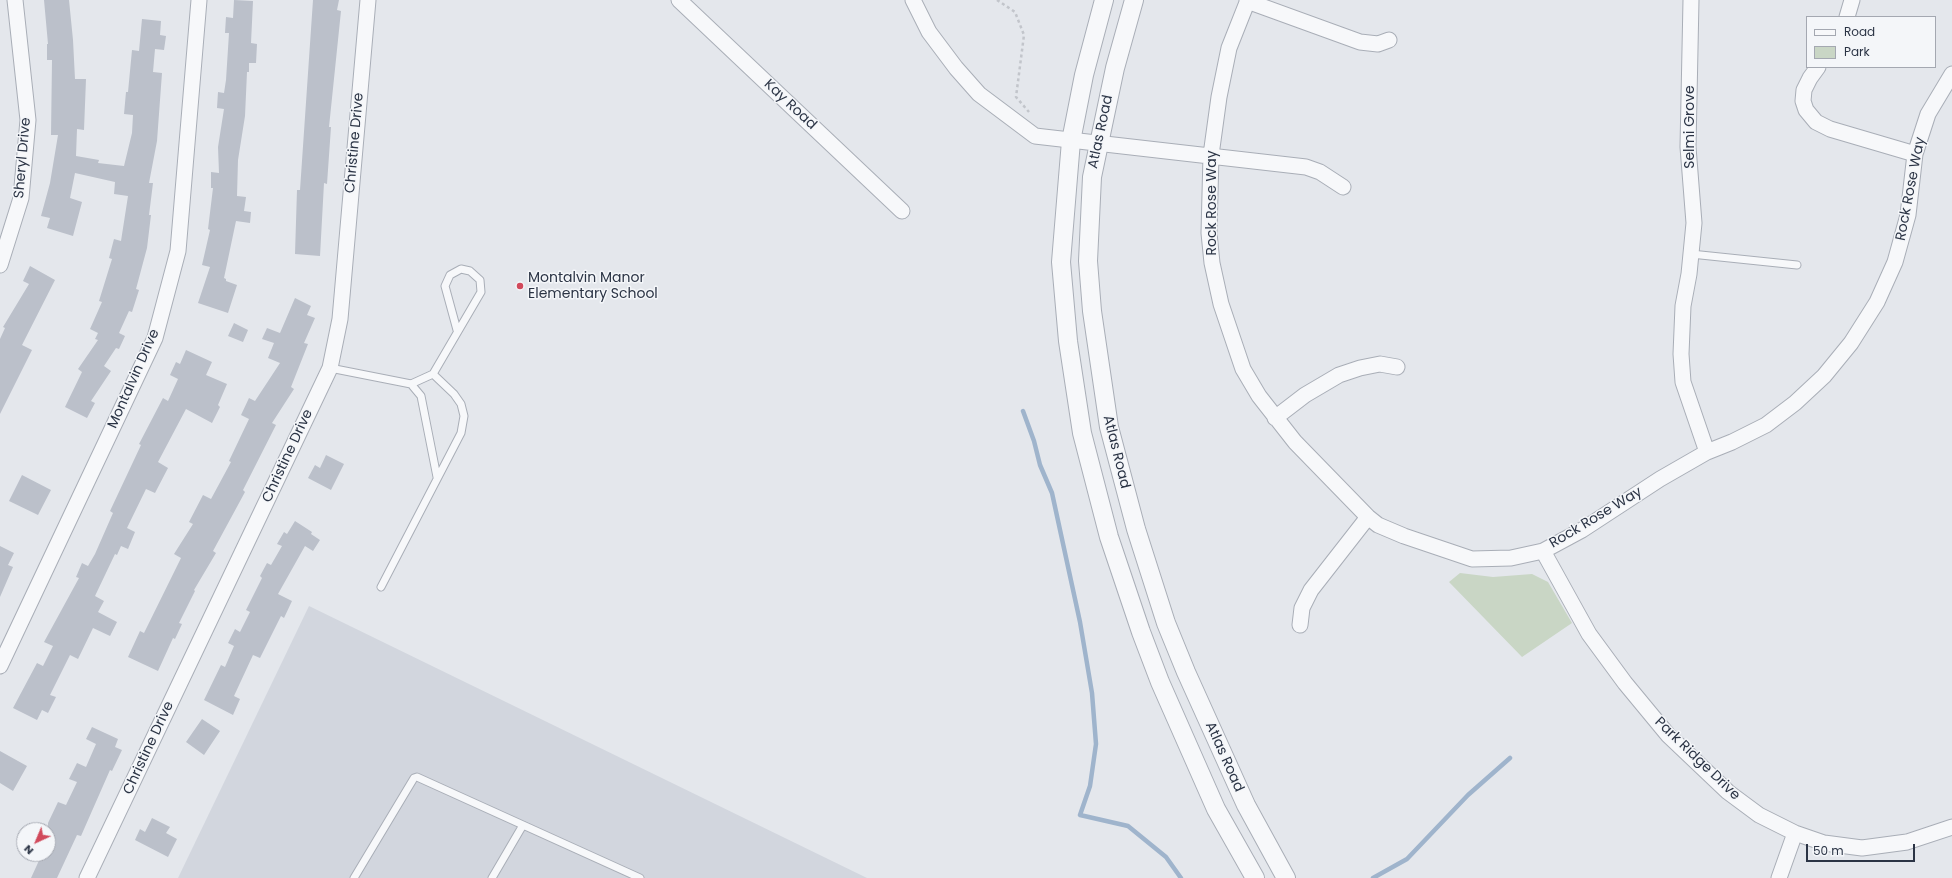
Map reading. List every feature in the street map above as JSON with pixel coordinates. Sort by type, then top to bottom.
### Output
[{"type":"street","name":"Sheryl Drive","points":[[0,265],[22,198],[28,120],[14,0]]},
{"type":"street","name":"Montalvin Drive","points":[[0,666],[155,338],[178,251],[199,0]]},
{"type":"street","name":"Christine Drive","points":[[87,878],[330,368],[340,319],[368,0]]},
{"type":"street","name":"Kay Road","points":[[679,0],[902,211]]},
{"type":"street","points":[[913,0],[929,32],[956,68],[980,94],[1035,136],[1306,167],[1320,172],[1343,186]]},
{"type":"street","name":"Atlas Road","points":[[1104,0],[1084,75],[1071,141],[1061,262],[1068,341],[1082,433],[1109,537],[1141,632],[1160,682],[1216,809],[1255,878]]},
{"type":"street","name":"Atlas Road","points":[[1134,0],[1115,68],[1092,176],[1088,261],[1095,338],[1109,427],[1136,529],[1166,623],[1186,672],[1246,806],[1286,878]]},
{"type":"street","name":"Selmi Grove","points":[[1691,0],[1688,147],[1694,223],[1692,254],[1683,306],[1681,354],[1683,382],[1707,452]]},
{"type":"street","points":[[1847,16],[1852,0]]},
{"type":"street","points":[[1247,1],[1360,42],[1378,44],[1389,40]]},
{"type":"street","name":"Rock Rose Way","points":[[1247,1],[1230,48],[1224,70],[1211,155],[1209,233],[1212,264],[1220,304],[1243,369],[1275,418],[1295,442],[1368,517],[1378,524],[1404,536],[1472,559],[1511,558],[1543,551],[1582,530],[1660,479],[1707,452],[1732,442],[1766,425],[1795,403],[1824,376],[1851,343],[1877,302],[1895,262],[1908,215],[1915,154],[1928,114],[1952,74]]},
{"type":"street","points":[[1817,68],[1804,90],[1803,101],[1806,110],[1816,122],[1830,128],[1915,154]]},
{"type":"street","points":[[1275,418],[1305,395],[1339,375],[1360,368],[1380,364],[1397,368]]},
{"type":"street","points":[[1300,625],[1302,608],[1311,590],[1368,517]]},
{"type":"street","name":"Park Ridge Drive","points":[[1543,551],[1589,634],[1625,683],[1668,736],[1728,792],[1759,815],[1794,833],[1824,843],[1862,848],[1907,842],[1952,827]]},
{"type":"street","points":[[1779,878],[1794,833]]},
{"type":"lane","points":[[1692,254],[1797,266]]},
{"type":"lane","points":[[330,368],[411,384],[432,374],[481,292],[480,280],[470,270],[461,269],[450,275],[445,286],[457,330]]},
{"type":"lane","points":[[381,587],[461,432],[464,416],[461,404],[454,394],[432,374]]},
{"type":"lane","points":[[411,384],[421,396],[437,477]]},
{"type":"lane","points":[[354,878],[414,778],[417,777],[640,878]]},
{"type":"lane","points":[[492,878],[523,825]]},
{"type":"path","points":[[997,0],[1015,12],[1024,35],[1016,96],[1030,113]]},
{"type":"shaded area","points":[[309,606],[867,878],[178,878]]},
{"type":"green space","points":[[1460,573],[1493,577],[1532,574],[1548,582],[1572,623],[1522,657],[1449,582]]},
{"type":"building","points":[[44,0],[69,0],[75,79],[86,79],[84,130],[77,129],[76,156],[99,160],[98,163],[124,166],[132,133],[133,115],[124,114],[126,92],[128,92],[132,50],[139,51],[142,19],[161,21],[160,35],[166,36],[164,50],[155,49],[153,72],[162,73],[157,141],[149,183],[153,183],[149,215],[151,215],[147,248],[136,289],[139,290],[132,312],[129,311],[119,333],[125,336],[119,349],[116,348],[104,366],[111,371],[91,401],[95,403],[87,418],[65,407],[82,372],[78,369],[98,340],[95,339],[98,333],[90,329],[102,302],[99,301],[112,259],[109,258],[114,239],[121,241],[128,196],[114,194],[115,182],[75,173],[70,198],[82,202],[73,236],[47,228],[50,218],[41,216],[50,183],[58,135],[51,135],[52,60],[47,60],[48,44]]},
{"type":"building","points":[[234,0],[253,1],[251,43],[257,44],[256,63],[249,63],[249,72],[247,72],[245,116],[238,160],[237,196],[246,197],[244,211],[251,212],[250,223],[236,221],[224,278],[226,281],[237,285],[228,313],[198,303],[210,267],[202,265],[210,230],[208,229],[213,188],[211,188],[211,172],[219,173],[218,147],[224,109],[217,108],[218,92],[224,93],[226,80],[229,33],[225,33],[226,17],[233,18]]},
{"type":"building","points":[[313,0],[339,0],[337,10],[341,11],[329,127],[331,127],[327,184],[324,183],[320,256],[295,254],[297,190],[300,190]]},
{"type":"building","points":[[30,266],[55,280],[22,345],[32,350],[0,414],[0,339],[5,328],[3,327],[29,284],[23,281]]},
{"type":"building","points":[[295,298],[311,306],[307,315],[315,318],[304,343],[308,344],[291,387],[294,389],[272,423],[276,425],[243,490],[245,492],[213,551],[216,553],[194,590],[195,591],[179,623],[182,624],[175,639],[173,638],[158,671],[128,657],[140,631],[144,633],[181,558],[174,554],[193,524],[189,522],[203,495],[211,499],[231,462],[229,461],[249,419],[241,415],[249,398],[255,401],[280,363],[268,358],[274,343],[262,339],[267,328],[280,333]]},
{"type":"building","points":[[234,323],[248,330],[243,342],[228,336]]},
{"type":"building","points":[[186,350],[212,362],[206,375],[227,384],[218,405],[220,407],[212,423],[186,409],[158,462],[168,468],[155,493],[146,489],[127,528],[135,532],[128,549],[121,546],[117,555],[115,554],[95,596],[104,601],[98,612],[117,622],[110,636],[93,628],[78,659],[70,655],[50,695],[56,697],[48,713],[42,710],[37,720],[13,708],[37,663],[43,666],[53,646],[44,642],[79,578],[76,577],[82,563],[88,566],[95,554],[113,513],[110,511],[141,445],[139,444],[163,398],[168,401],[178,379],[170,375],[176,362],[180,364]]},
{"type":"building","points":[[326,455],[344,464],[331,490],[308,478],[315,465],[320,468]]},
{"type":"building","points":[[22,475],[51,490],[38,515],[9,501]]},
{"type":"building","points":[[295,521],[312,532],[311,534],[320,540],[313,551],[305,546],[278,594],[292,601],[284,618],[281,616],[260,658],[253,655],[234,696],[240,699],[233,715],[204,700],[221,665],[225,667],[234,646],[228,643],[235,629],[240,632],[250,612],[246,610],[262,578],[260,576],[267,563],[271,565],[282,546],[277,544],[284,532],[287,534]]},
{"type":"building","points":[[0,546],[14,553],[8,565],[13,567],[0,597]]},
{"type":"building","points":[[202,719],[220,731],[204,755],[186,742]]},
{"type":"building","points":[[92,727],[118,739],[115,747],[122,750],[112,771],[110,770],[81,836],[77,835],[57,878],[31,878],[38,862],[56,862],[56,822],[48,822],[58,802],[66,805],[77,782],[69,779],[77,763],[86,767],[96,744],[86,739]]},
{"type":"building","points":[[0,751],[27,766],[13,791],[0,783]]},
{"type":"building","points":[[152,818],[170,827],[166,833],[177,839],[168,857],[135,840],[140,829],[145,832]]},
{"type":"waterway","points":[[1023,411],[1034,441],[1040,465],[1052,493],[1080,622],[1092,693],[1096,744],[1090,786],[1080,815],[1128,826],[1166,857],[1181,878]]},
{"type":"waterway","points":[[1373,878],[1407,859],[1468,795],[1510,758]]},
{"type":"place","name":"Montalvin Manor Elementary School","points":[[520,286]]}]
